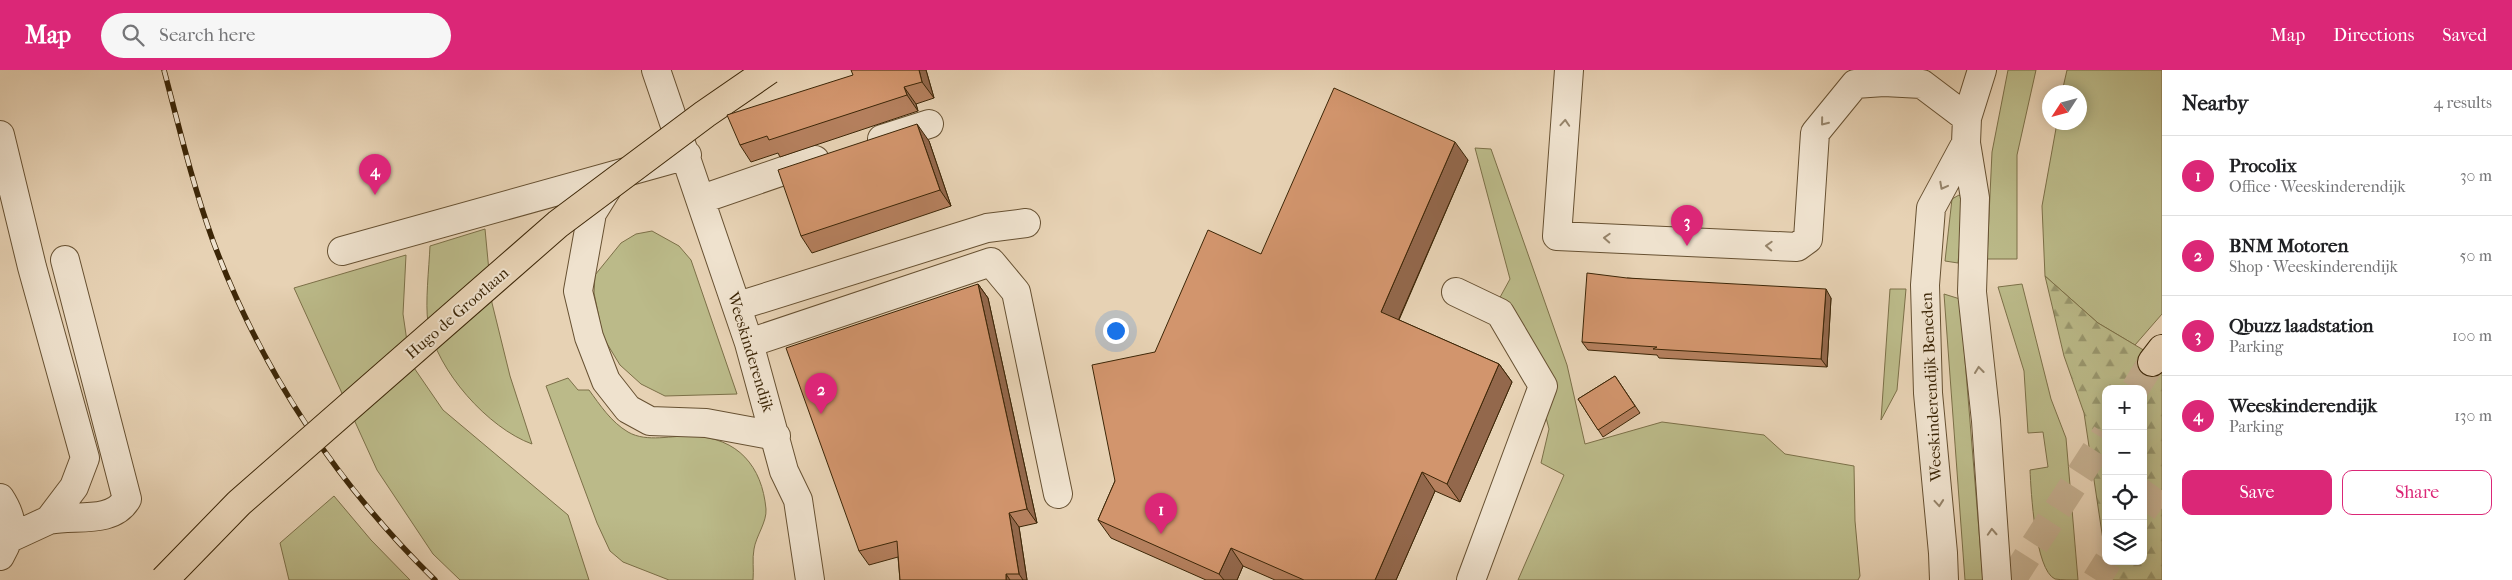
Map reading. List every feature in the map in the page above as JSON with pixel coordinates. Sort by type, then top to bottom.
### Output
[{"type":"main road","name":"Hugo de Grootlaan","points":[[164,580],[239,503],[558,224],[704,114],[770,70]]},
{"type":"street","name":"Weeskinderendijk","points":[[656,70],[750,343],[784,471],[798,500],[810,580]]},
{"type":"street","points":[[1569,70],[1557,236],[1797,247],[1808,239],[1815,133],[1852,77],[1884,82],[1924,77],[1967,131]]},
{"type":"street","name":"Weeskinderendijk Beneden","points":[[1944,580],[1928,393],[1925,285],[1931,208],[1967,131],[1982,70]]},
{"type":"street","points":[[702,199],[929,124]]},
{"type":"street","name":"Weeskinderendijk Beneden","points":[[1967,131],[1975,198],[1972,292],[1986,421],[1997,580]]},
{"type":"street","points":[[0,135],[32,267],[85,458],[74,487],[49,520]]},
{"type":"street","points":[[342,251],[686,155]]},
{"type":"street","points":[[616,174],[592,213],[578,291],[589,337],[606,381],[628,409],[650,421],[706,423],[776,436]]},
{"type":"street","points":[[738,306],[987,228],[1026,223]]},
{"type":"street","points":[[5,547],[49,520],[61,517],[100,516],[119,508],[126,502],[128,495],[65,260]]},
{"type":"street","points":[[750,343],[991,262],[1016,292],[1058,494]]},
{"type":"street","points":[[1456,292],[1500,313],[1543,386],[1471,580]]},
{"type":"street","points":[[0,498],[9,512],[5,547]]},
{"type":"green space","points":[[2008,70],[2036,70],[2017,155],[2017,259],[1987,259],[1992,152]]},
{"type":"green space","points":[[2067,70],[2162,70],[2162,314],[2135,345],[2098,323],[2045,276],[2042,206],[2056,130],[2087,130],[2087,85],[2064,85]]},
{"type":"green space","points":[[1475,148],[1491,149],[1567,365],[1585,444],[1662,422],[1764,435],[1785,454],[1854,466],[1855,521],[1860,576],[1858,580],[1518,580],[1564,475],[1541,463],[1549,429],[1521,323],[1498,301],[1510,279]]},
{"type":"green space","points":[[1959,195],[1964,200],[1958,263],[1945,261],[1952,199]]},
{"type":"green space","points":[[485,229],[492,303],[510,376],[532,444],[498,425],[467,396],[442,360],[433,341],[428,323],[427,296],[430,246]]},
{"type":"green space","points":[[652,231],[679,246],[691,260],[737,394],[665,396],[641,384],[620,365],[603,337],[594,293],[595,275],[621,243],[636,234]]},
{"type":"green space","points":[[406,255],[403,314],[410,362],[443,410],[568,515],[589,580],[460,580],[433,554],[377,470],[294,288]]},
{"type":"green space","points":[[2045,276],[2098,323],[2162,361],[2162,580],[2109,580],[2107,565],[2147,565],[2147,385],[2102,385],[2102,533],[2084,413],[2064,356]]},
{"type":"green space","points":[[2022,284],[2051,399],[2066,438],[2078,580],[2055,579],[2048,573],[2035,529],[2030,470],[2048,467],[2043,432],[2028,433],[2024,371],[1998,287]]},
{"type":"green space","points":[[1890,289],[1906,289],[1897,390],[1881,420]]},
{"type":"green space","points":[[1944,294],[1960,299],[1983,580],[1965,580]]},
{"type":"green space","points":[[568,378],[578,390],[589,390],[611,418],[628,432],[651,438],[693,436],[709,438],[723,442],[745,457],[759,480],[764,494],[766,509],[765,519],[754,549],[753,580],[669,580],[623,562],[610,551],[597,523],[546,386]]},
{"type":"green space","points":[[334,496],[371,540],[410,580],[289,580],[280,543]]},
{"type":"building","points":[[851,70],[919,70],[922,82],[904,87],[907,95],[769,140],[767,136],[740,145],[727,115],[853,75]]},
{"type":"building","points":[[1334,88],[1455,142],[1381,312],[1499,364],[1447,484],[1422,472],[1375,580],[1304,580],[1231,548],[1219,574],[1098,520],[1115,481],[1092,365],[1155,352],[1208,230],[1261,254]]},
{"type":"building","points":[[917,124],[940,190],[801,236],[778,170]]},
{"type":"building","points":[[1587,273],[1627,278],[1826,289],[1821,359],[1653,349],[1657,347],[1582,342]]},
{"type":"building","points":[[978,284],[1027,509],[1009,513],[1019,574],[1006,574],[1006,580],[900,580],[897,541],[859,551],[786,348]]},
{"type":"building","points":[[1615,376],[1635,406],[1598,430],[1578,399]]},
{"type":"tunnel","points":[[2138,385],[2152,362]]},
{"type":"tunnel","points":[[2012,580],[2102,440]]},
{"type":"tunnel","points":[[2147,505],[2162,484]]},
{"type":"tunnel","points":[[2096,580],[2105,565]]},
{"type":"railway","points":[[164,70],[199,199],[213,241],[232,289],[254,335],[278,380],[334,465],[399,543],[435,580]]},
{"type":"place","name":"Weeskinderendijk","points":[[375,195]]},
{"type":"place","name":"Qbuzz laadstation","points":[[1687,246]]},
{"type":"place","name":"BNM Motoren","points":[[821,414]]},
{"type":"place","name":"Procolix","points":[[1161,534]]}]
